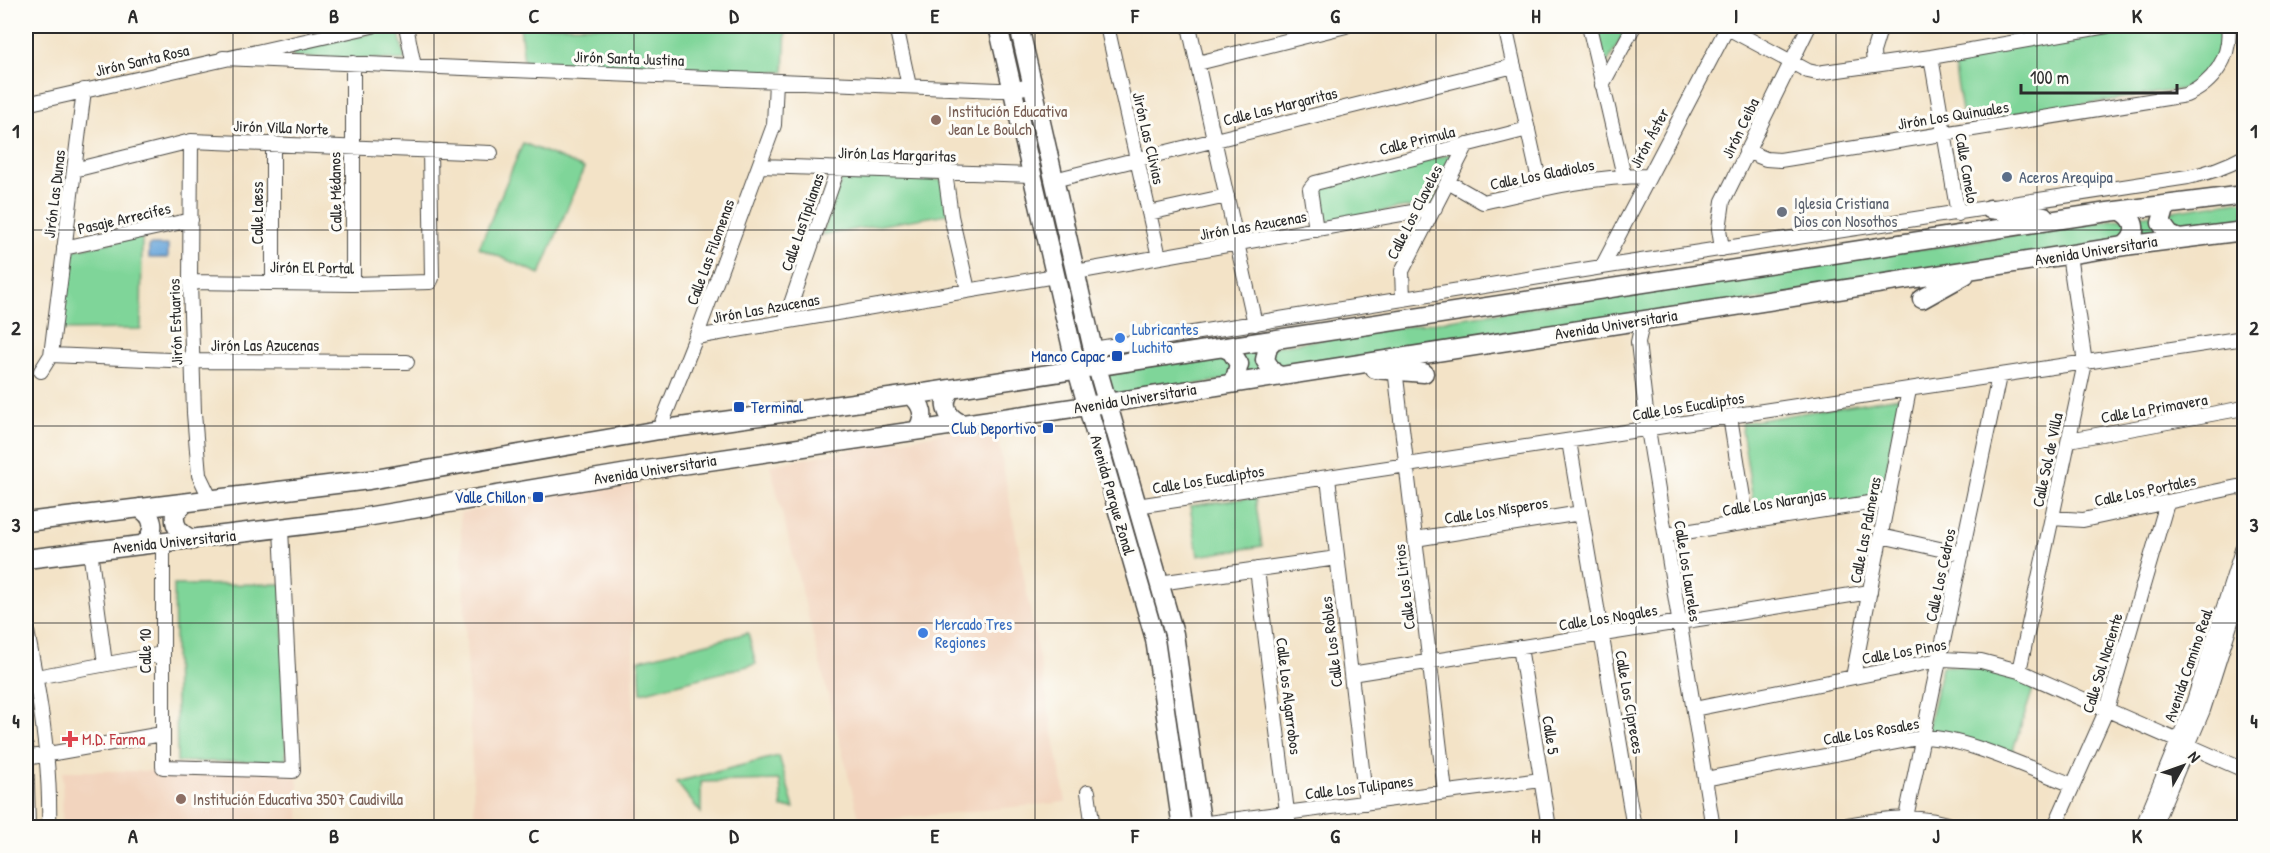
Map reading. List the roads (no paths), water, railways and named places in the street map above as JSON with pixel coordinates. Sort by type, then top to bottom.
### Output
[{"type":"main road","name":"Avenida Parque Zonal","points":[[998,26],[1077,370],[1155,639],[1182,827]]},
{"type":"main road","name":"Avenida Parque Zonal","points":[[1019,26],[1097,367],[1174,634],[1202,826]]},
{"type":"main road","name":"Avenida Universitaria","points":[[26,522],[369,480],[659,430],[1273,341],[2063,219],[2244,195]]},
{"type":"main road","points":[[2171,204],[2165,209],[2162,223],[2170,236],[2177,238]]},
{"type":"main road","points":[[1990,209],[2063,219]]},
{"type":"main road","points":[[2121,211],[2128,214],[2135,227],[2134,235],[2124,246]]},
{"type":"main road","name":"Avenida Universitaria","points":[[26,559],[354,519],[640,471],[1107,403],[2177,238],[2244,231]]},
{"type":"main road","points":[[1922,299],[1977,268]]},
{"type":"main road","points":[[1273,341],[1268,346],[1265,360],[1273,372],[1280,376]]},
{"type":"main road","points":[[1224,348],[1232,351],[1239,364],[1235,379],[1229,384]]},
{"type":"main road","points":[[1343,366],[1424,373]]},
{"type":"main road","points":[[952,389],[948,394],[946,408],[953,420],[960,423]]},
{"type":"main road","points":[[911,395],[922,411],[921,424],[917,430]]},
{"type":"main road","points":[[185,503],[175,513],[175,524],[182,534],[193,540]]},
{"type":"main road","points":[[139,508],[149,516],[153,526],[152,533],[143,545]]},
{"type":"street","name":"Jirón Santa Rosa","points":[[26,104],[372,26]]},
{"type":"street","points":[[406,26],[414,66]]},
{"type":"street","points":[[896,26],[909,86]]},
{"type":"street","name":"Jirón Las Clivias","points":[[1107,26],[1159,258]]},
{"type":"street","points":[[1190,26],[1255,324]]},
{"type":"street","points":[[1198,63],[1346,26]]},
{"type":"street","points":[[1505,26],[1541,189]]},
{"type":"street","points":[[1589,26],[1624,176]]},
{"type":"street","points":[[1602,85],[1634,26]]},
{"type":"street","points":[[1726,26],[1791,62],[1817,73],[1931,57],[2107,26]]},
{"type":"street","name":"Jirón Áster","points":[[1602,267],[1726,26]]},
{"type":"street","name":"Jirón Ceiba","points":[[1722,249],[1719,229],[1723,201],[1809,26]]},
{"type":"street","points":[[1874,65],[1874,51],[1881,26]]},
{"type":"street","name":"Jirón Los Quinuales","points":[[1746,151],[1766,159],[1780,160],[2186,95],[2200,89],[2212,79],[2220,67],[2226,49],[2228,26]]},
{"type":"street","name":"Calle Canelo","points":[[1931,57],[1958,214]]},
{"type":"street","name":"Jirón Santa Justina","points":[[223,58],[1013,90],[1033,85]]},
{"type":"street","name":"Calle Médanos","points":[[352,63],[353,284]]},
{"type":"street","name":"Calle Las Margaritas","points":[[1054,180],[1514,66]]},
{"type":"street","name":"Calle Las Filomenas","points":[[659,430],[696,337],[774,125],[776,81]]},
{"type":"street","name":"Jirón Las Dunas","points":[[41,370],[51,355],[84,90]]},
{"type":"street","name":"Calle Primula","points":[[1316,230],[1310,189],[1316,183],[1528,129]]},
{"type":"street","name":"Jirón Villa Norte","points":[[74,171],[191,141],[491,153]]},
{"type":"street","name":"Jirón Estuarios","points":[[191,141],[190,282],[199,475],[211,500]]},
{"type":"street","name":"Calle Laess","points":[[273,143],[273,283]]},
{"type":"street","name":"Calle Los Claveles","points":[[1403,298],[1402,271],[1467,144]]},
{"type":"street","name":"Jirón El Portal","points":[[190,282],[353,284],[424,284],[430,282],[432,278],[430,150]]},
{"type":"street","points":[[1093,349],[1403,298],[1958,214],[2208,173],[2230,166],[2244,157]]},
{"type":"street","name":"Jirón Las Margaritas","points":[[760,166],[1032,175]]},
{"type":"street","name":"Calle LasTiplianas","points":[[785,321],[838,168]]},
{"type":"street","points":[[945,172],[951,216],[968,290]]},
{"type":"street","name":"Calle Los Gladiolos","points":[[1448,182],[1483,202],[1541,189],[1624,176],[1648,176]]},
{"type":"street","points":[[1149,213],[1227,196]]},
{"type":"street","name":"Jirón Las Azucenas","points":[[1076,272],[1435,207]]},
{"type":"street","name":"Pasaje Arrecifes","points":[[64,248],[190,220]]},
{"type":"street","name":"Calle Sol de Villa","points":[[2019,671],[2085,363],[2068,255]]},
{"type":"street","name":"Jirón Las Azucenas","points":[[696,337],[1055,276]]},
{"type":"street","name":"Calle Los Laureles","points":[[1643,320],[1638,342],[1648,429],[1713,828]]},
{"type":"street","name":"Calle Los Eucaliptos","points":[[1137,506],[2244,338]]},
{"type":"street","name":"Jirón Las Azucenas","points":[[51,355],[193,361],[406,362]]},
{"type":"street","name":"Calle Los Cedros","points":[[1906,817],[1999,376]]},
{"type":"street","name":"Calle Los Lirios","points":[[1396,377],[1445,792]]},
{"type":"street","name":"Calle Las Palmeras","points":[[1853,677],[1909,390]]},
{"type":"street","name":"Calle La Primavera","points":[[2069,440],[2244,408]]},
{"type":"street","points":[[1730,417],[1747,522]]},
{"type":"street","name":"Calle Los Cipreces","points":[[1569,441],[1634,828]]},
{"type":"street","name":"Calle Los Robles","points":[[1328,477],[1366,803]]},
{"type":"street","name":"Calle Los Portales","points":[[2052,518],[2083,519],[2237,487],[2244,488]]},
{"type":"street","name":"Calle Los Naranjas","points":[[1666,535],[1888,500]]},
{"type":"street","name":"Calle Sol Naciente","points":[[2054,828],[2107,709],[2167,503]]},
{"type":"street","name":"Calle Los Nísperos","points":[[1415,539],[1581,513]]},
{"type":"street","name":"Calle 10","points":[[163,543],[163,767],[294,771],[281,529]]},
{"type":"street","points":[[1881,536],[1962,554]]},
{"type":"street","name":"Avenida Camino Real","points":[[2153,828],[2184,744],[2244,544]]},
{"type":"street","points":[[90,550],[105,664]]},
{"type":"street","points":[[1159,583],[1337,558]]},
{"type":"street","name":"Calle Los Algarrobos","points":[[1257,569],[1289,828]]},
{"type":"street","name":"Avenida Camino Real","points":[[2142,828],[2213,681],[2244,580]]},
{"type":"street","name":"Calle Los Nogales","points":[[1351,674],[1870,592]]},
{"type":"street","points":[[26,626],[32,678],[47,754],[49,828]]},
{"type":"street","name":"Calle 5","points":[[1520,647],[1549,828]]},
{"type":"street","points":[[32,678],[162,654]]},
{"type":"street","name":"Calle Los Pinos","points":[[1694,709],[1939,660],[1981,661],[2019,671],[2244,770]]},
{"type":"street","points":[[28,828],[26,754],[47,754],[162,734]]},
{"type":"street","name":"Calle Los Rosales","points":[[1705,779],[1923,737],[1977,749],[2073,785]]},
{"type":"street","name":"Calle Los Tulipanes","points":[[1182,827],[1541,780]]},
{"type":"street","points":[[1088,792],[1093,828]]},
{"type":"street","points":[[1828,828],[1906,817],[1936,819],[1959,828]]},
{"type":"street","points":[[2242,828],[2244,822]]},
{"type":"water","points":[[149,245],[168,245],[168,258],[149,258]]},
{"type":"place","name":"Institución Educativa Jean Le Boulch","points":[[936,120]]},
{"type":"place","name":"Aceros Arequipa","points":[[2007,177]]},
{"type":"place","name":"Iglesia Cristiana Dios con Nosothos","points":[[1782,212]]},
{"type":"place","name":"Lubricantes Luchito","points":[[1120,338]]},
{"type":"place","name":"Manco Capac","points":[[1117,356]]},
{"type":"place","name":"Terminal","points":[[739,407]]},
{"type":"place","name":"Club Deportivo","points":[[1048,428]]},
{"type":"place","name":"Valle Chillon","points":[[538,497]]},
{"type":"place","name":"Mercado Tres Regiones","points":[[923,633]]},
{"type":"place","name":"M.D. Farma","points":[[70,739]]},
{"type":"place","name":"Institución Educativa 3507 Caudivilla","points":[[181,799]]}]
